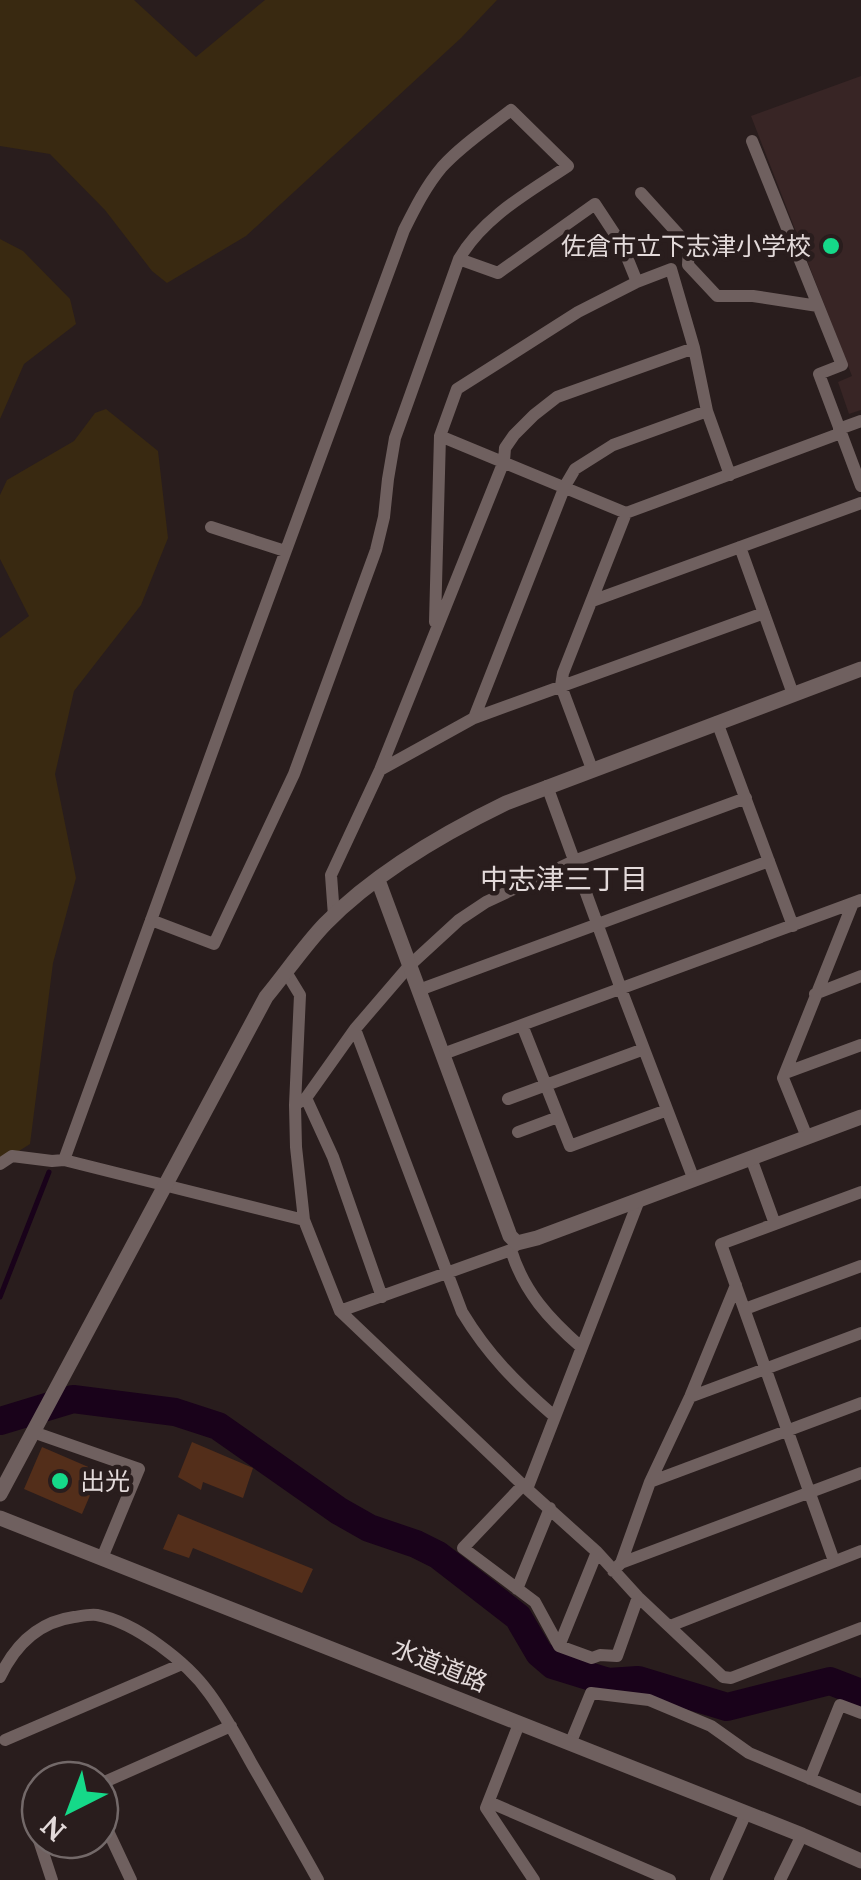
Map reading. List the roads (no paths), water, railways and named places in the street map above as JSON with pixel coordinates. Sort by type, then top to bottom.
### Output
[{"type":"street","points":[[64,1160],[151,920],[285,551],[404,230],[443,166],[511,110],[568,166],[482,229],[459,259],[395,438],[376,550],[294,774],[214,944],[151,920]]},
{"type":"street","points":[[752,141],[842,365],[819,374],[861,486]]},
{"type":"street","points":[[641,193],[689,246],[688,264],[717,296],[754,296],[818,306]]},
{"type":"street","points":[[459,259],[498,273],[596,204],[622,245],[637,282]]},
{"type":"street","points":[[434,630],[440,436],[457,389],[578,312],[637,282],[688,264]]},
{"type":"street","points":[[672,269],[707,411],[730,474]]},
{"type":"street","points":[[334,916],[331,874],[380,770],[504,461],[505,448],[534,415],[557,397],[694,348]]},
{"type":"street","points":[[474,718],[575,469],[613,444],[707,411]]},
{"type":"street","points":[[440,436],[626,513],[861,421]]},
{"type":"street","points":[[592,601],[861,503]]},
{"type":"street","points":[[592,769],[561,686],[626,513]]},
{"type":"street","points":[[212,527],[285,551]]},
{"type":"street","points":[[740,547],[793,694]]},
{"type":"street","points":[[380,770],[474,718],[764,613]]},
{"type":"street","points":[[0,1494],[266,997],[334,916],[378,880],[450,831],[506,802],[861,669]]},
{"type":"street","points":[[717,722],[793,926]]},
{"type":"street","points":[[547,786],[694,1180]]},
{"type":"street","points":[[300,1101],[410,965],[459,920],[486,902],[574,861],[746,798]]},
{"type":"street","points":[[419,990],[769,861]]},
{"type":"street","points":[[378,880],[514,1247],[516,1264],[536,1302],[581,1347]]},
{"type":"street","points":[[444,1054],[857,902]]},
{"type":"street","points":[[807,1136],[783,1078],[815,994],[857,902]]},
{"type":"street","points":[[286,972],[300,995],[296,1147],[304,1220],[340,1310],[525,1487],[617,1567],[638,1596],[723,1677],[731,1678],[861,1628]]},
{"type":"street","points":[[815,994],[861,976]]},
{"type":"street","points":[[522,1025],[570,1146],[667,1110]]},
{"type":"street","points":[[355,1029],[462,1312],[498,1364],[554,1416]]},
{"type":"street","points":[[786,1073],[861,1044]]},
{"type":"street","points":[[508,1099],[644,1050]]},
{"type":"street","points":[[300,1101],[333,1157],[382,1297]]},
{"type":"street","points":[[518,1132],[558,1117]]},
{"type":"street","points":[[340,1310],[861,1117]]},
{"type":"street","points":[[0,1164],[12,1156],[64,1160],[304,1220]]},
{"type":"street","points":[[750,1158],[775,1224]]},
{"type":"street","points":[[834,1561],[721,1244],[861,1192]]},
{"type":"street","points":[[638,1596],[617,1656],[592,1658],[559,1646],[535,1602],[462,1548],[525,1487],[639,1200]]},
{"type":"street","points":[[745,1309],[861,1266]]},
{"type":"street","points":[[617,1567],[736,1285]]},
{"type":"street","points":[[690,1397],[861,1333]]},
{"type":"street","points":[[650,1482],[861,1404]]},
{"type":"street","points":[[33,1432],[140,1468],[102,1558]]},
{"type":"street","points":[[617,1567],[861,1473]]},
{"type":"street","points":[[517,1589],[550,1508]]},
{"type":"street","name":"水道道路","points":[[0,1518],[861,1861]]},
{"type":"street","points":[[670,1626],[861,1551]]},
{"type":"street","points":[[559,1646],[597,1552]]},
{"type":"street","points":[[0,1677],[24,1638],[63,1618],[94,1614],[124,1624],[182,1664],[208,1691],[318,1880]]},
{"type":"street","points":[[5,1740],[182,1664]]},
{"type":"street","points":[[570,1744],[590,1693],[649,1700],[712,1726],[749,1753],[861,1800]]},
{"type":"street","points":[[810,1779],[840,1705],[861,1713]]},
{"type":"street","points":[[520,1724],[486,1808],[534,1880]]},
{"type":"street","points":[[120,1775],[230,1726]]},
{"type":"street","points":[[489,1802],[670,1880]]},
{"type":"street","points":[[716,1880],[746,1814]]},
{"type":"street","points":[[780,1880],[802,1835]]},
{"type":"waterway","points":[[0,1297],[49,1172]]},
{"type":"waterway","points":[[0,1421],[73,1399],[175,1412],[218,1426],[339,1511],[369,1528],[438,1555],[518,1617],[539,1653],[553,1665],[608,1682],[638,1680],[727,1707],[830,1681],[861,1693]]},
{"type":"place","name":"佐倉市立下志津小学校","points":[[831,246]]},
{"type":"place","name":"出光","points":[[60,1481]]},
{"type":"district","name":"中志津三丁目","points":[[564,879]]}]
